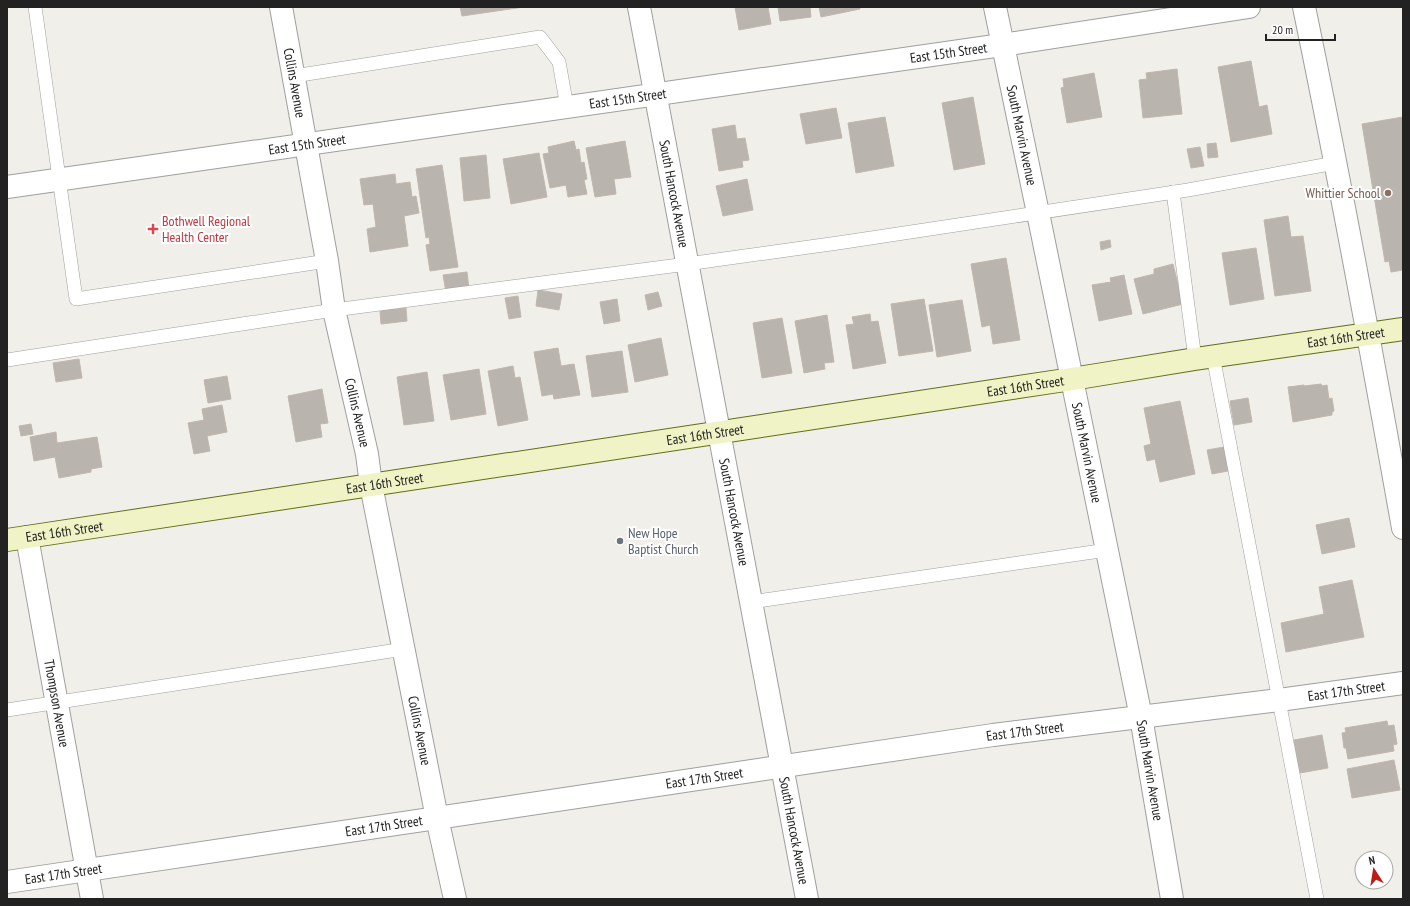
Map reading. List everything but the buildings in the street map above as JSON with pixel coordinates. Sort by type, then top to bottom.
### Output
[{"type":"street","name":"Collins Avenue","points":[[281,7],[327,261],[334,310],[367,454],[371,485],[454,899]]},
{"type":"street","name":"South Hancock Avenue","points":[[639,7],[807,899]]},
{"type":"street","name":"South Marvin Avenue","points":[[995,7],[1141,717],[1172,899]]},
{"type":"street","name":"East 15th Street","points":[[7,187],[1002,45],[1249,7]]},
{"type":"street","points":[[1304,7],[1320,80],[1403,528]]},
{"type":"street","name":"East 16th Street","points":[[17,538],[1403,328]]},
{"type":"street","name":"Thompson Avenue","points":[[17,538],[57,702],[92,899]]},
{"type":"street","name":"East 17th Street","points":[[7,882],[992,736],[1403,684]]},
{"type":"lane","points":[[34,7],[76,299],[327,261]]},
{"type":"lane","points":[[294,76],[540,37],[559,62],[567,107]]},
{"type":"lane","points":[[7,360],[334,310],[687,264],[1038,213],[1173,192],[1335,163]]},
{"type":"lane","points":[[1173,192],[1204,358],[1279,700],[1317,899]]},
{"type":"lane","points":[[751,602],[1107,550]]},
{"type":"lane","points":[[7,710],[404,649]]},
{"type":"place","name":"Whittier School","points":[[1388,193]]},
{"type":"place","name":"Bothwell Regional Health Center","points":[[153,229]]},
{"type":"place","name":"New Hope Baptist Church","points":[[620,541]]}]
